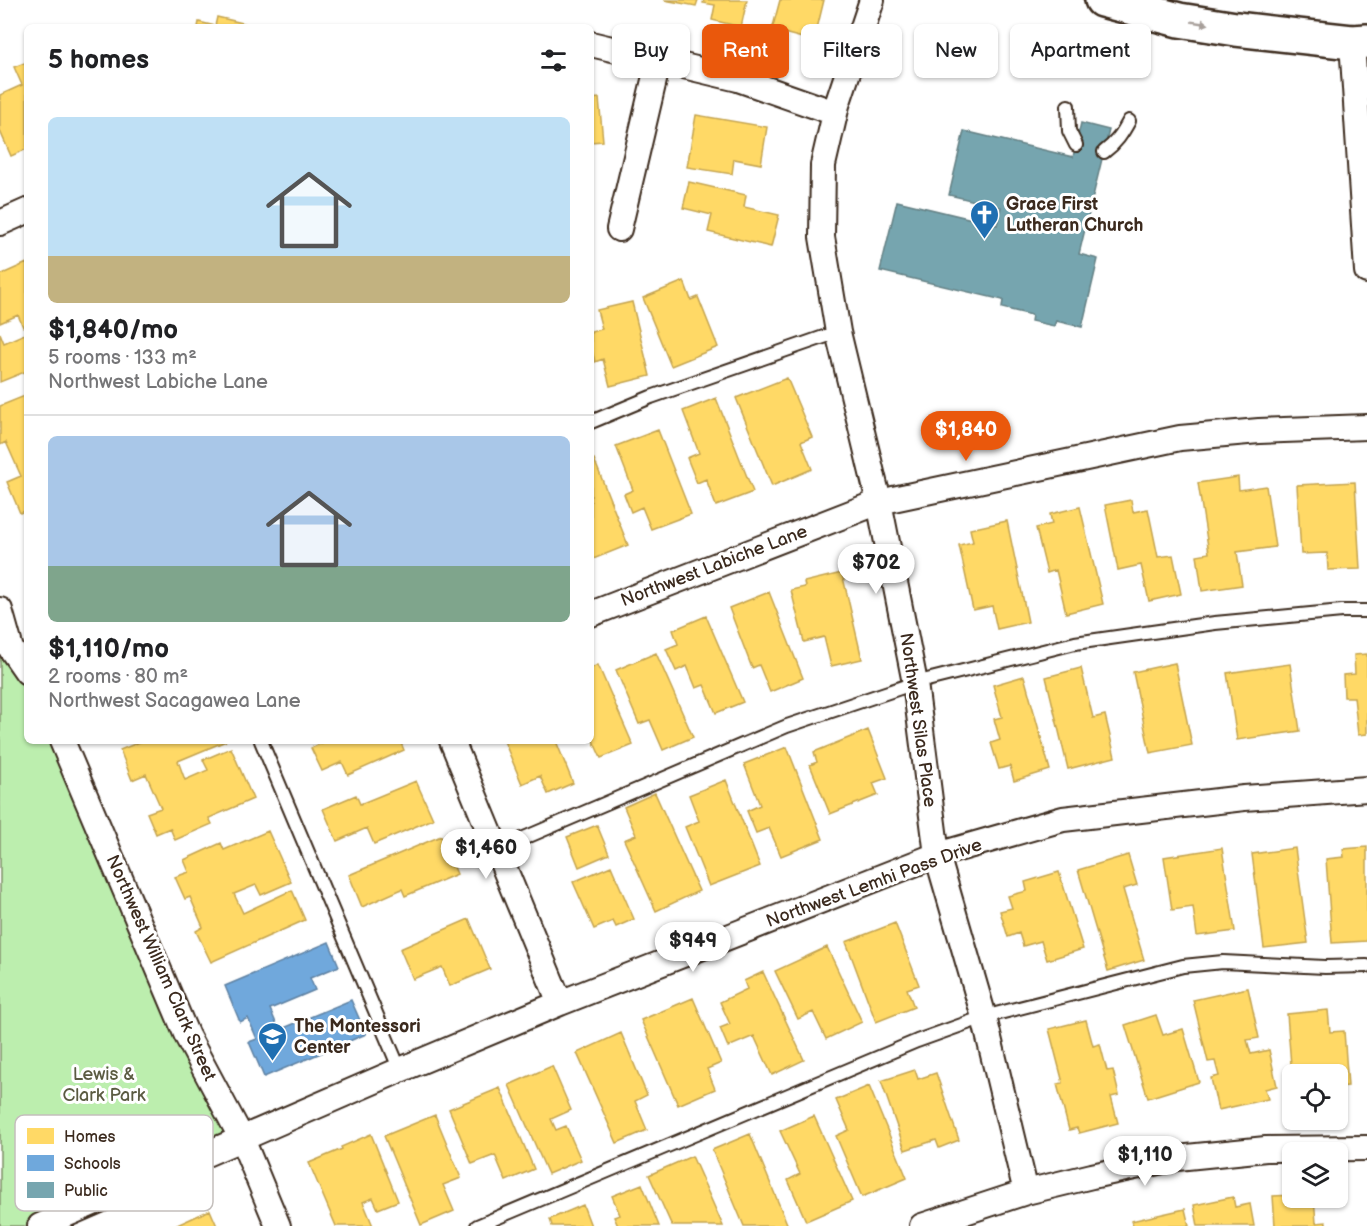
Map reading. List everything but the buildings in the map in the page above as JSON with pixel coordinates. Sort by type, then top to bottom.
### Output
[{"type":"main road","points":[[1102,0],[1179,20],[1359,42]]},
{"type":"street","name":"Northwest Silas Place","points":[[872,0],[835,113],[823,165],[822,237],[838,332],[879,502],[915,683],[937,855],[984,1017],[1026,1192]]},
{"type":"street","points":[[1359,42],[1367,271]]},
{"type":"street","points":[[594,45],[612,49]]},
{"type":"street","points":[[690,67],[738,79],[835,113]]},
{"type":"street","points":[[619,230],[655,78]]},
{"type":"street","points":[[0,223],[24,212]]},
{"type":"street","name":"Northwest Labiche Lane","points":[[594,613],[879,502],[1180,438],[1259,431],[1367,428]]},
{"type":"street","points":[[0,610],[5,652],[24,669]]},
{"type":"street","name":"Northwest William Clark Street","points":[[63,744],[187,1036],[242,1139],[278,1226]]},
{"type":"street","points":[[453,744],[560,1003]]},
{"type":"street","name":"Northwest Lemhi Pass Drive","points":[[213,1151],[560,1003],[937,855],[1063,819],[1244,798],[1367,789]]},
{"type":"street","points":[[922,1226],[1026,1192],[1177,1158],[1266,1149],[1367,1149]]},
{"type":"street","name":"Northwest Lemhi Pass Drive","points":[[40,1226],[75,1211]]},
{"type":"lane","points":[[1068,106],[1069,131],[1076,145]]},
{"type":"lane","points":[[1104,152],[1114,145],[1129,121]]},
{"type":"lane","points":[[594,421],[651,397],[838,332]]},
{"type":"lane","points":[[496,850],[787,726],[915,683],[1075,643],[1215,623],[1342,611],[1367,611]]},
{"type":"lane","points":[[262,744],[400,1070]]},
{"type":"lane","points":[[477,1226],[906,1045],[984,1017],[1183,966],[1223,962],[1325,967],[1367,966]]},
{"type":"green space","name":"Lewis & Clark Park","points":[[11,649],[24,668],[24,744],[63,744],[242,1139],[213,1151],[213,1115],[15,1115],[15,1211],[75,1211],[40,1226],[0,1226],[0,654]]},
{"type":"place","name":"Grace First Lutheran Church","points":[[985,240]]},
{"type":"place","name":"The Montessori Center","points":[[273,1062]]}]
